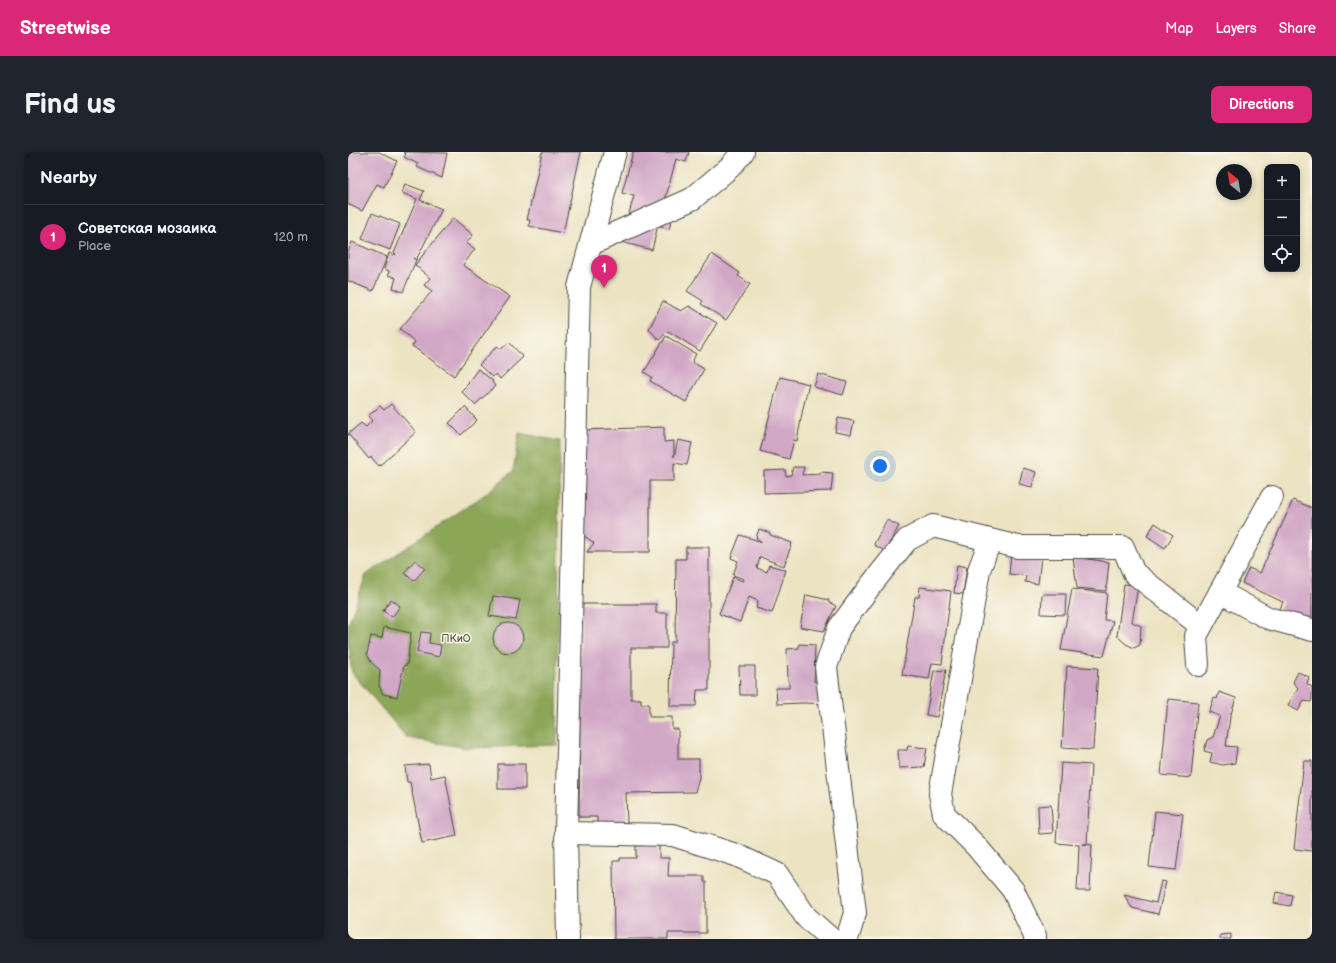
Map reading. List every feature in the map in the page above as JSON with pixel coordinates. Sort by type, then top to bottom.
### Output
[{"type":"street","points":[[568,939],[566,833],[579,287],[615,152]]},
{"type":"street","points":[[590,244],[692,199],[730,167],[743,152]]},
{"type":"street","points":[[1198,665],[1196,636],[1272,497]]},
{"type":"street","points":[[848,939],[855,913],[826,668],[839,628],[907,540],[933,526],[1018,547],[1123,547],[1134,573],[1201,626]]},
{"type":"street","points":[[990,540],[980,570],[940,794],[944,814],[976,846],[1013,890],[1035,936],[1035,939]]},
{"type":"street","points":[[1220,592],[1268,618],[1312,630]]},
{"type":"street","points":[[566,833],[673,835],[736,855],[777,874],[806,917],[830,939]]},
{"type":"green space","name":"ПКиО","points":[[519,433],[560,441],[557,745],[467,748],[407,738],[352,673],[348,625],[366,575],[484,495],[513,471]]},
{"type":"building","points":[[348,152],[379,152],[397,161],[384,187],[377,184],[362,211],[348,204]]},
{"type":"building","points":[[403,152],[447,153],[442,178],[417,167],[418,164],[404,157],[406,154]]},
{"type":"building","points":[[542,152],[581,152],[563,233],[529,226],[530,220],[527,220]]},
{"type":"building","points":[[633,152],[689,152],[686,162],[676,159],[664,204],[675,207],[669,229],[658,225],[652,250],[621,242],[634,196],[622,193]]},
{"type":"building","points":[[405,184],[424,191],[420,200],[442,209],[416,260],[403,292],[393,288],[396,278],[388,275],[389,271],[384,269],[389,253],[396,254],[394,253],[417,199],[402,193]]},
{"type":"building","points":[[372,213],[400,224],[390,250],[362,239]]},
{"type":"building","points":[[453,218],[473,235],[466,243],[475,249],[463,265],[510,297],[454,376],[412,346],[415,342],[400,329],[432,291],[424,285],[430,278],[415,265]]},
{"type":"building","points":[[352,242],[387,257],[373,291],[348,281],[348,252]]},
{"type":"building","points":[[712,254],[740,273],[738,276],[750,284],[726,320],[701,304],[703,301],[687,291]]},
{"type":"building","points":[[663,301],[681,311],[689,306],[717,323],[700,351],[668,331],[659,340],[649,329]]},
{"type":"building","points":[[666,336],[696,354],[692,362],[704,369],[686,402],[650,381],[652,377],[644,372]]},
{"type":"building","points":[[509,342],[523,357],[500,379],[496,374],[492,377],[479,365],[497,346],[501,349]]},
{"type":"building","points":[[478,369],[493,381],[492,382],[495,386],[475,405],[461,391],[469,383],[468,382]]},
{"type":"building","points":[[818,374],[847,382],[843,395],[814,387]]},
{"type":"building","points":[[780,377],[809,384],[797,441],[794,440],[789,459],[760,451]]},
{"type":"building","points":[[391,404],[416,432],[379,466],[371,457],[369,459],[348,434],[361,423],[366,427],[372,421],[368,416],[380,406],[384,410]]},
{"type":"building","points":[[465,407],[477,420],[461,435],[449,423]]},
{"type":"building","points":[[838,418],[854,421],[851,435],[835,432]]},
{"type":"building","points":[[664,427],[664,442],[674,441],[674,457],[678,440],[692,443],[687,465],[674,463],[674,481],[650,481],[650,552],[587,552],[594,543],[583,535],[582,430]]},
{"type":"building","points":[[793,467],[804,467],[802,475],[820,474],[821,472],[833,473],[831,491],[764,493],[764,471],[785,470],[786,476],[791,475]]},
{"type":"building","points":[[1023,468],[1036,472],[1032,487],[1019,484]]},
{"type":"building","points":[[1293,500],[1312,508],[1312,626],[1279,611],[1283,602],[1242,583],[1249,568],[1260,573]]},
{"type":"building","points":[[887,520],[899,526],[885,551],[874,545]]},
{"type":"building","points":[[1155,523],[1173,535],[1165,548],[1147,536]]},
{"type":"building","points":[[759,529],[770,533],[770,535],[792,543],[784,566],[760,557],[757,568],[767,572],[769,565],[786,570],[772,613],[756,608],[758,601],[749,597],[740,622],[719,614],[733,577],[743,581],[744,579],[733,575],[738,561],[731,558],[740,535],[762,542],[756,538]]},
{"type":"building","points":[[686,547],[709,547],[709,690],[697,690],[696,706],[670,706],[671,642],[675,642],[676,559],[686,559]]},
{"type":"building","points":[[1011,554],[1041,558],[1038,584],[1025,582],[1026,576],[1009,574]]},
{"type":"building","points":[[1073,557],[1109,562],[1106,591],[1077,588]]},
{"type":"building","points":[[415,560],[425,568],[414,581],[404,573]]},
{"type":"building","points":[[957,565],[967,567],[963,594],[954,593]]},
{"type":"building","points":[[1124,584],[1138,586],[1132,622],[1141,626],[1140,645],[1134,648],[1126,644],[1117,636]]},
{"type":"building","points":[[920,587],[951,591],[942,664],[932,663],[929,679],[902,675],[915,597],[919,597]]},
{"type":"building","points":[[1072,589],[1107,593],[1104,620],[1113,621],[1104,656],[1061,650]]},
{"type":"building","points":[[1042,594],[1066,594],[1065,615],[1041,614]]},
{"type":"building","points":[[806,595],[829,600],[828,602],[836,606],[824,631],[800,627]]},
{"type":"building","points":[[493,596],[520,600],[516,620],[489,616]]},
{"type":"building","points":[[391,599],[400,606],[392,617],[383,611]]},
{"type":"building","points":[[581,604],[656,604],[656,613],[667,613],[667,648],[631,648],[631,699],[641,699],[641,704],[649,704],[649,717],[672,717],[672,729],[678,729],[678,759],[699,759],[699,778],[695,792],[626,793],[627,823],[597,823],[597,817],[579,817]]},
{"type":"building","points":[[508,623],[519,627],[523,638],[519,649],[508,653],[497,649],[493,638],[497,627]]},
{"type":"building","points":[[384,627],[411,633],[407,665],[404,665],[397,697],[383,694],[379,686],[380,670],[371,662],[367,654],[371,636],[382,638]]},
{"type":"building","points":[[421,632],[430,633],[429,643],[441,645],[439,657],[417,652]]},
{"type":"building","points":[[799,644],[815,645],[814,681],[828,682],[827,704],[777,704],[776,688],[789,688],[787,649],[799,648]]},
{"type":"building","points":[[739,666],[755,666],[755,695],[740,695]]},
{"type":"building","points":[[1067,666],[1098,668],[1093,750],[1062,748]]},
{"type":"building","points":[[946,670],[937,717],[926,715],[934,671]]},
{"type":"building","points":[[1298,672],[1309,677],[1307,684],[1312,687],[1312,699],[1311,702],[1304,701],[1298,711],[1288,705],[1298,688],[1293,682]]},
{"type":"building","points":[[1219,692],[1236,698],[1230,717],[1226,746],[1237,747],[1235,763],[1223,765],[1210,762],[1212,753],[1204,751],[1207,740],[1213,737],[1220,716],[1209,712],[1214,698],[1217,699]]},
{"type":"building","points":[[1168,699],[1198,702],[1191,778],[1161,775]]},
{"type":"building","points":[[908,746],[927,748],[924,767],[899,768],[898,750],[907,750]]},
{"type":"building","points":[[1304,761],[1312,761],[1312,851],[1294,849]]},
{"type":"building","points":[[1061,763],[1091,765],[1087,844],[1082,844],[1092,845],[1090,891],[1077,891],[1079,845],[1056,843]]},
{"type":"building","points":[[429,764],[431,778],[445,775],[457,836],[422,843],[410,782],[407,782],[405,766]]},
{"type":"building","points":[[498,764],[525,764],[525,789],[498,789]]},
{"type":"building","points":[[1051,805],[1053,833],[1039,834],[1038,806]]},
{"type":"building","points":[[1155,811],[1183,814],[1176,870],[1149,867]]},
{"type":"building","points":[[659,845],[659,858],[669,858],[668,876],[704,876],[704,882],[706,882],[706,933],[668,933],[668,939],[614,939],[613,861],[620,861],[620,858],[636,858],[636,846]]},
{"type":"building","points":[[1161,881],[1166,882],[1158,914],[1132,908],[1124,895],[1156,903]]},
{"type":"building","points":[[1276,892],[1292,895],[1290,906],[1274,903]]},
{"type":"building","points":[[1231,934],[1231,939],[1220,939],[1220,935]]},
{"type":"place","name":"Советская мозаика","points":[[604,288]]}]
